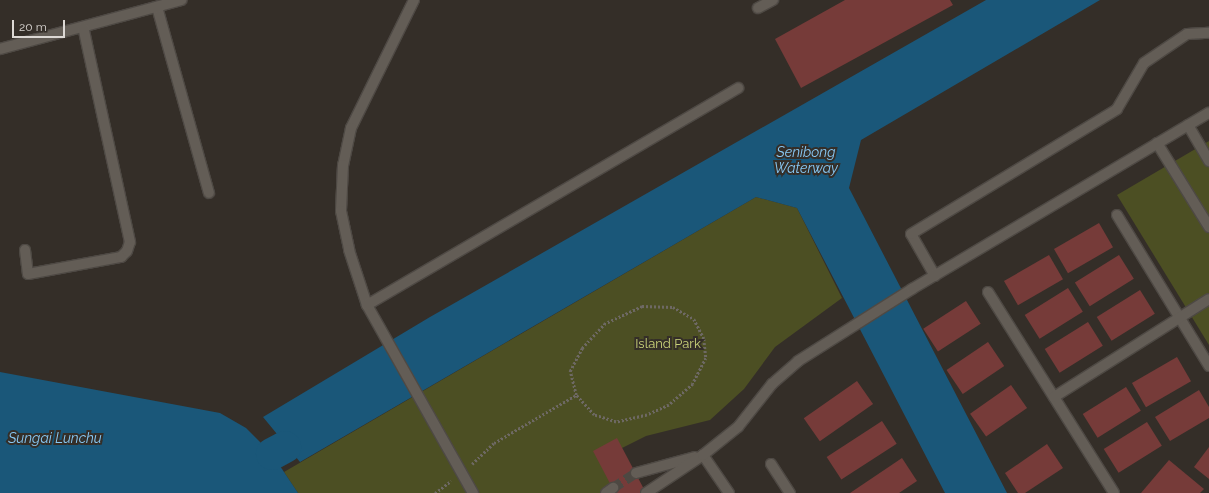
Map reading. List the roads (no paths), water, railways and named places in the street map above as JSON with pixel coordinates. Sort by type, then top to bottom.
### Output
[{"type":"street","points":[[0,49],[181,0]]},
{"type":"street","points":[[414,0],[351,128],[343,165],[341,211],[348,250],[368,305],[380,330],[436,431],[473,493]]},
{"type":"street","points":[[758,8],[773,0]]},
{"type":"street","points":[[157,7],[209,193]]},
{"type":"street","points":[[24,250],[28,274],[121,257],[127,251],[130,242],[83,26]]},
{"type":"street","points":[[935,276],[911,234],[1117,109],[1144,64],[1187,34],[1209,33]]},
{"type":"street","points":[[368,305],[738,88]]},
{"type":"street","points":[[646,493],[703,455],[738,427],[772,384],[798,360],[912,289],[1157,143],[1209,114]]},
{"type":"street","points":[[1188,126],[1209,161]]},
{"type":"street","points":[[1157,143],[1209,227]]},
{"type":"street","points":[[1117,215],[1209,366]]},
{"type":"street","points":[[988,292],[1114,493]]},
{"type":"street","points":[[1054,397],[1209,299]]},
{"type":"street","points":[[636,473],[703,455]]},
{"type":"street","points":[[703,455],[729,493]]},
{"type":"street","points":[[771,464],[790,493]]},
{"type":"water","name":"Senibong Waterway","points":[[986,0],[1100,0],[861,140],[849,188],[1007,493],[945,493],[797,208],[756,197],[300,462],[263,417],[430,317]]},
{"type":"water","name":"Sungai Lunchu","points":[[0,372],[220,413],[246,428],[272,454],[298,493],[0,493]]},
{"type":"waterway","points":[[272,454],[285,447]]},
{"type":"tunnel","points":[[613,488],[636,473]]},
{"type":"park label","name":"Island Park","points":[[668,344]]}]
